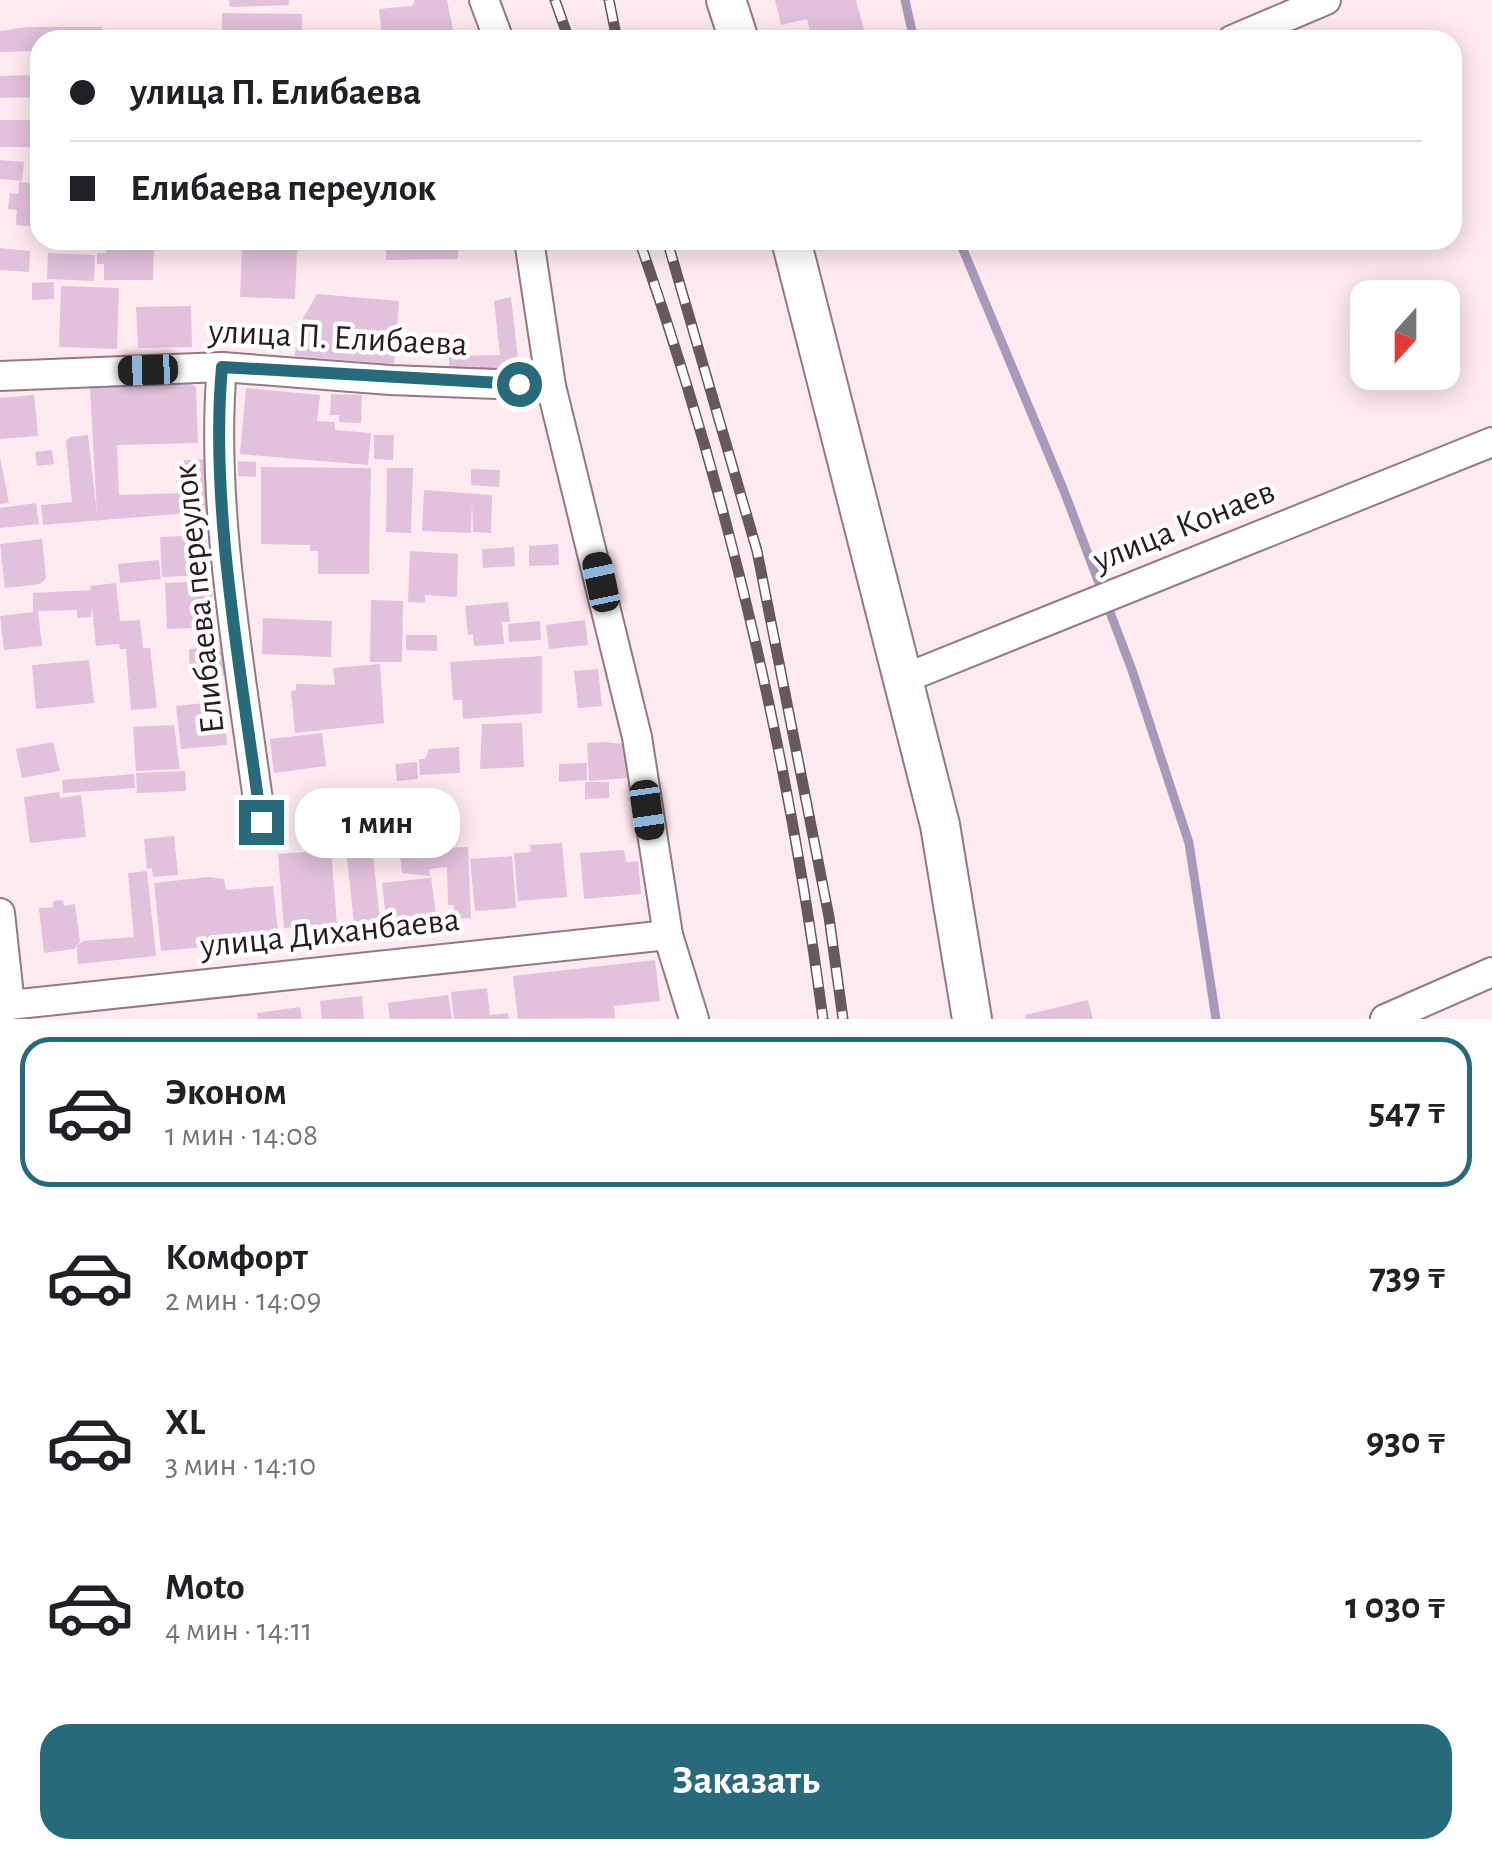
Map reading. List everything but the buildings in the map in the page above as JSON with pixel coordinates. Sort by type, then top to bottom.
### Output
[{"type":"main road","points":[[726,0],[736,30]]},
{"type":"main road","points":[[793,250],[940,826],[972,1019]]},
{"type":"street","points":[[484,0],[495,30]]},
{"type":"street","points":[[1256,30],[1326,0]]},
{"type":"street","points":[[531,250],[552,386],[638,737],[668,935],[694,1019]]},
{"type":"street","name":"улица П. Елибаева","points":[[0,376],[222,367],[390,380],[552,386]]},
{"type":"street","name":"Елибаева переулок","points":[[222,367],[218,406],[228,557],[261,822]]},
{"type":"street","name":"улица Конаев","points":[[903,680],[1492,442]]},
{"type":"street","points":[[0,914],[5,1006]]},
{"type":"street","name":"улица Диханбаева","points":[[5,1006],[668,935]]},
{"type":"street","points":[[1385,1019],[1492,972]]},
{"type":"waterway","points":[[905,0],[912,30]]},
{"type":"waterway","points":[[963,250],[1064,491],[1132,670],[1189,843],[1216,1019]]},
{"type":"railway","points":[[555,0],[566,30]]},
{"type":"railway","points":[[609,0],[615,30]]},
{"type":"railway","points":[[642,250],[700,431],[751,625],[792,821],[823,1019]]},
{"type":"railway","points":[[670,250],[757,551],[829,917],[843,1019]]},
{"type":"route","points":[[261,822],[228,557],[218,406],[222,367],[390,380],[519,384]]}]
